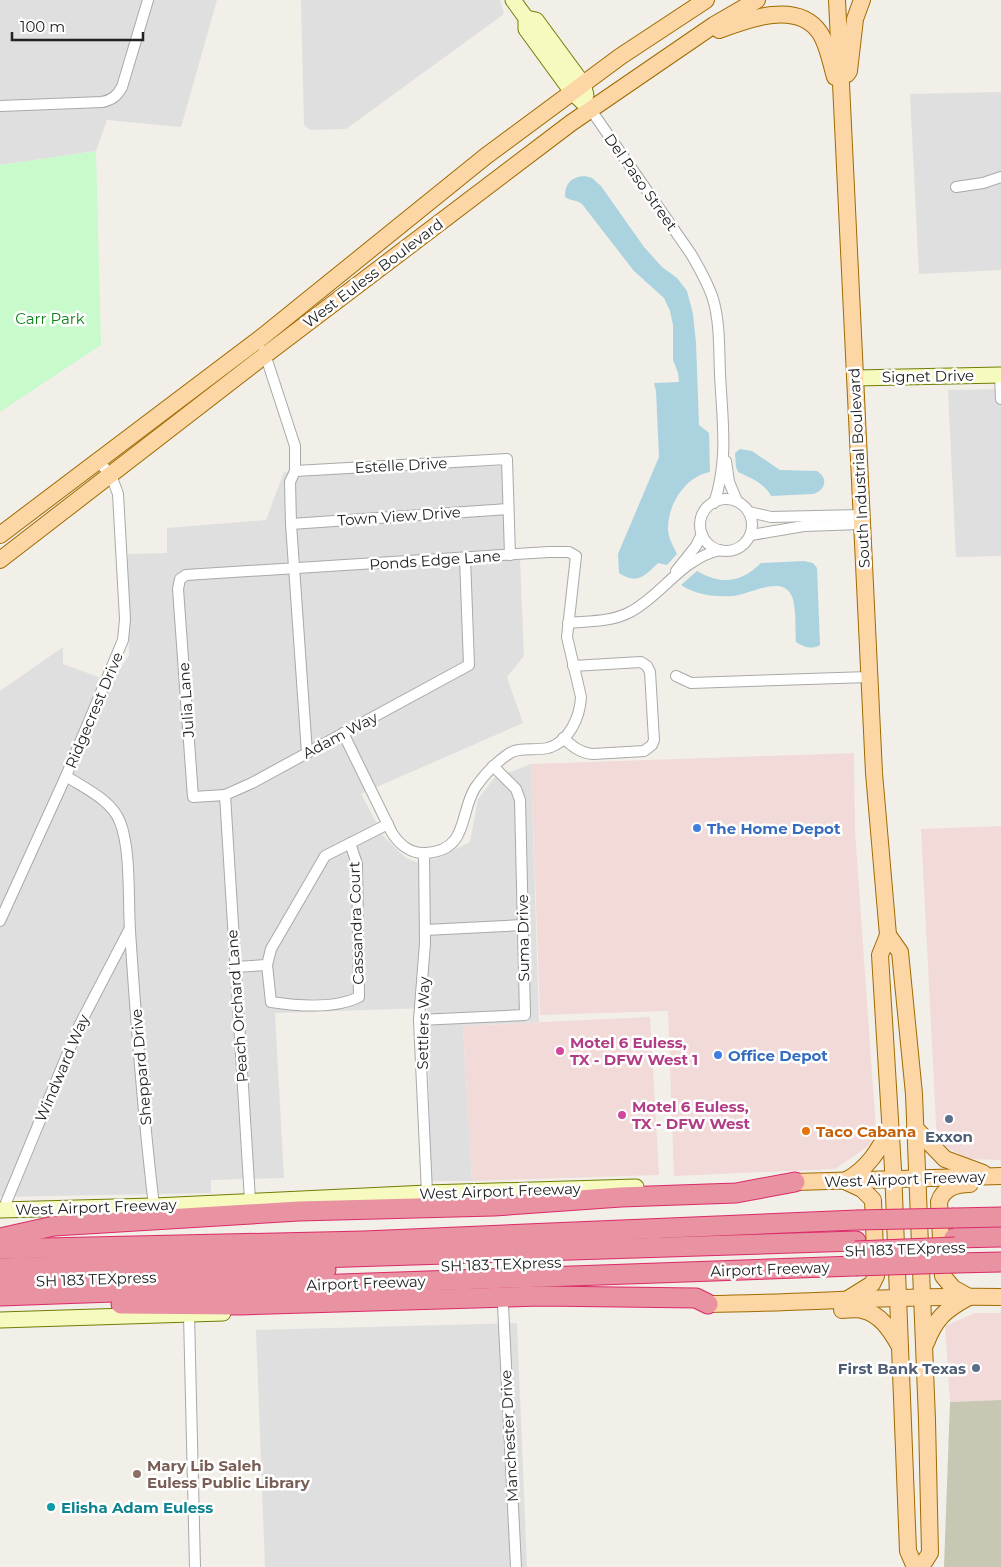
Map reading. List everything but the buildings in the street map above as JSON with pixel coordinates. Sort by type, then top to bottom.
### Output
[{"type":"highway","points":[[0,1238],[54,1226],[299,1212],[494,1206],[621,1197],[736,1193],[794,1182]]},
{"type":"highway","points":[[0,1249],[364,1241],[857,1220],[1001,1217]]},
{"type":"highway","name":"SH 183 TEXpress","points":[[955,1249],[1001,1236]]},
{"type":"highway","name":"SH 183 TEXpress","points":[[955,1249],[1001,1245]]},
{"type":"highway","name":"Airport Freeway","points":[[0,1296],[955,1249],[1001,1262]]},
{"type":"highway","name":"SH 183 TEXpress","points":[[0,1268],[856,1253]]},
{"type":"highway","name":"SH 183 TEXpress","points":[[0,1282],[856,1253]]},
{"type":"highway","points":[[0,1304],[240,1305],[541,1296],[696,1298],[708,1304]]},
{"type":"main road","name":"Del Paso Street","points":[[513,0],[526,18],[536,20],[591,110]]},
{"type":"main road","name":"West Euless Boulevard","points":[[0,535],[262,337],[486,156],[621,56],[706,0]]},
{"type":"main road","name":"West Euless Boulevard","points":[[0,560],[264,356],[571,123],[714,25],[756,0]]},
{"type":"main road","name":"South Industrial Boulevard","points":[[837,0],[874,773],[888,935],[880,955],[893,1180],[908,1551],[915,1567]]},
{"type":"main road","points":[[842,82],[849,71],[856,19],[862,0]]},
{"type":"main road","points":[[685,45],[722,29],[756,18],[789,15],[805,20],[821,34],[842,101]]},
{"type":"main road","name":"Signet Drive","points":[[855,378],[1000,375]]},
{"type":"main road","name":"South Industrial Boulevard","points":[[888,935],[900,952],[914,1094],[930,1552],[921,1567]]},
{"type":"main road","points":[[846,1181],[858,1174],[871,1161],[882,1146],[890,1128]]},
{"type":"main road","points":[[915,1128],[945,1159],[997,1176]]},
{"type":"main road","points":[[969,1297],[953,1288],[943,1276],[939,1202],[941,1195],[949,1189],[963,1184],[984,1184],[997,1176]]},
{"type":"main road","name":"West Airport Freeway","points":[[1,1210],[154,1206],[427,1193],[997,1176]]},
{"type":"main road","points":[[846,1181],[862,1189],[873,1200],[876,1276],[872,1284],[846,1300]]},
{"type":"main road","points":[[0,1320],[503,1306],[771,1304],[922,1297],[1001,1296]]},
{"type":"main road","points":[[924,1346],[931,1329],[940,1316],[969,1297]]},
{"type":"main road","points":[[771,1304],[790,1310],[862,1310],[878,1317],[900,1345]]},
{"type":"street","points":[[0,106],[109,101],[118,94],[122,87],[148,0]]},
{"type":"street","name":"Del Paso Street","points":[[591,110],[691,254],[713,299],[717,318],[724,450]]},
{"type":"street","points":[[956,187],[982,183],[1001,177]]},
{"type":"street","points":[[262,337],[264,356],[292,433],[296,456],[296,471],[290,482],[291,524],[306,753]]},
{"type":"street","points":[[1000,375],[1001,399]]},
{"type":"street","points":[[724,450],[729,482],[737,502],[749,512],[771,517],[861,519]]},
{"type":"street","points":[[724,450],[720,481],[714,502],[704,513],[701,520],[702,534],[706,542],[720,550],[727,551],[741,547],[751,535],[753,528],[749,512]]},
{"type":"street","name":"Estelle Drive","points":[[296,471],[507,459],[508,509]]},
{"type":"street","name":"Ridgecrest Drive","points":[[0,921],[66,776],[98,698],[120,652],[123,640],[124,619],[118,494],[111,475],[98,460]]},
{"type":"street","points":[[714,502],[721,500],[737,502]]},
{"type":"street","points":[[508,509],[510,555]]},
{"type":"street","name":"Town View Drive","points":[[291,524],[508,509]]},
{"type":"street","points":[[751,535],[861,519]]},
{"type":"street","points":[[671,578],[696,546],[702,534]]},
{"type":"street","points":[[344,733],[399,843],[409,851],[424,853],[444,849],[454,842],[474,790],[493,766],[510,752],[523,749],[547,748],[559,743],[574,726],[581,696],[568,645],[568,623],[613,620],[632,611],[671,578],[699,558],[720,550]]},
{"type":"street","name":"Ponds Edge Lane","points":[[186,575],[569,552],[576,556],[568,623]]},
{"type":"street","name":"Adam Way","points":[[224,795],[252,782],[469,665],[465,558]]},
{"type":"street","name":"Julia Lane","points":[[186,575],[180,579],[178,589],[193,797],[224,795]]},
{"type":"street","points":[[563,738],[574,748],[586,754],[644,751],[652,745],[654,740],[650,672],[647,666],[641,662],[573,666]]},
{"type":"street","points":[[676,676],[691,683],[869,677]]},
{"type":"street","name":"Suma Drive","points":[[419,1020],[525,1015],[520,800],[516,789],[493,766]]},
{"type":"street","name":"Sheppard Drive","points":[[66,776],[106,803],[117,814],[121,822],[127,862],[130,929],[154,1206]]},
{"type":"street","name":"Peach Orchard Lane","points":[[224,795],[250,1200]]},
{"type":"street","points":[[235,967],[267,965],[271,950],[325,856],[388,824]]},
{"type":"street","name":"Cassandra Court","points":[[267,965],[271,1002],[293,1005],[347,1003],[359,997],[357,864],[350,843]]},
{"type":"street","name":"Settlers Way","points":[[424,853],[425,930],[419,1020],[427,1193]]},
{"type":"street","points":[[425,930],[523,925]]},
{"type":"street","name":"Windward Way","points":[[1,1210],[79,1026],[130,929]]},
{"type":"street","name":"Manchester Drive","points":[[503,1306],[516,1567]]},
{"type":"street","points":[[189,1314],[195,1567]]},
{"type":"shaded area","points":[[0,0],[217,0],[181,127],[107,120],[96,151],[0,165]]},
{"type":"shaded area","points":[[301,0],[500,0],[504,14],[346,129],[310,130],[304,125]]},
{"type":"shaded area","points":[[1001,92],[1001,270],[919,274],[910,94]]},
{"type":"shaded area","points":[[1001,389],[1001,556],[956,557],[948,390]]},
{"type":"shaded area","points":[[503,466],[507,560],[520,560],[524,656],[507,677],[523,723],[361,794],[384,837],[406,858],[416,862],[436,859],[470,842],[478,799],[494,778],[531,764],[539,1022],[463,1026],[472,1181],[431,1181],[427,1008],[275,1013],[284,1178],[211,1180],[211,1193],[0,1197],[0,691],[63,647],[63,664],[112,682],[129,655],[128,554],[167,553],[167,528],[266,520],[284,472]]},
{"type":"shaded area","points":[[854,753],[855,831],[876,1130],[870,1145],[835,1169],[674,1176],[668,1011],[540,1015],[531,764]]},
{"type":"shaded area","points":[[1001,826],[1001,1160],[968,1159],[937,1142],[921,829]]},
{"type":"shaded area","points":[[650,1017],[659,1175],[472,1181],[463,1026]]},
{"type":"shaded area","points":[[975,1313],[1001,1313],[1001,1400],[950,1402],[945,1326]]},
{"type":"shaded area","points":[[517,1323],[527,1567],[265,1567],[256,1330]]},
{"type":"shaded area","points":[[1001,1400],[1001,1567],[944,1567],[950,1402]]},
{"type":"green space","name":"Carr Park","points":[[96,151],[101,345],[0,412],[0,165]]},
{"type":"water","points":[[585,176],[592,178],[601,186],[644,247],[662,267],[677,278],[687,291],[693,314],[696,343],[699,425],[709,433],[710,472],[693,479],[686,485],[680,492],[671,510],[668,532],[677,554],[667,565],[658,563],[645,575],[636,579],[625,577],[619,573],[618,554],[659,457],[654,383],[679,382],[673,360],[673,325],[670,311],[664,298],[634,271],[582,204],[565,197],[568,184],[573,179]]},
{"type":"water","points":[[740,449],[752,451],[780,470],[817,471],[823,477],[823,487],[813,494],[771,496],[761,484],[738,472],[735,453]]},
{"type":"water","points":[[804,561],[813,563],[817,568],[820,645],[811,648],[796,642],[794,603],[790,593],[785,588],[771,586],[739,595],[719,596],[699,593],[681,585],[697,571],[714,578],[730,580],[746,575],[761,563]]},
{"type":"place","name":"The Home Depot","points":[[697,828]]},
{"type":"place","name":"Motel 6 Euless, TX - DFW West 1","points":[[560,1051]]},
{"type":"place","name":"Office Depot","points":[[718,1055]]},
{"type":"place","name":"Motel 6 Euless, TX - DFW West","points":[[622,1115]]},
{"type":"place","name":"Exxon","points":[[949,1119]]},
{"type":"place","name":"Taco Cabana","points":[[806,1131]]},
{"type":"place","name":"First Bank Texas","points":[[976,1368]]},
{"type":"place","name":"Mary Lib Saleh Euless Public Library","points":[[137,1474]]},
{"type":"place","name":"Elisha Adam Euless","points":[[51,1507]]}]
